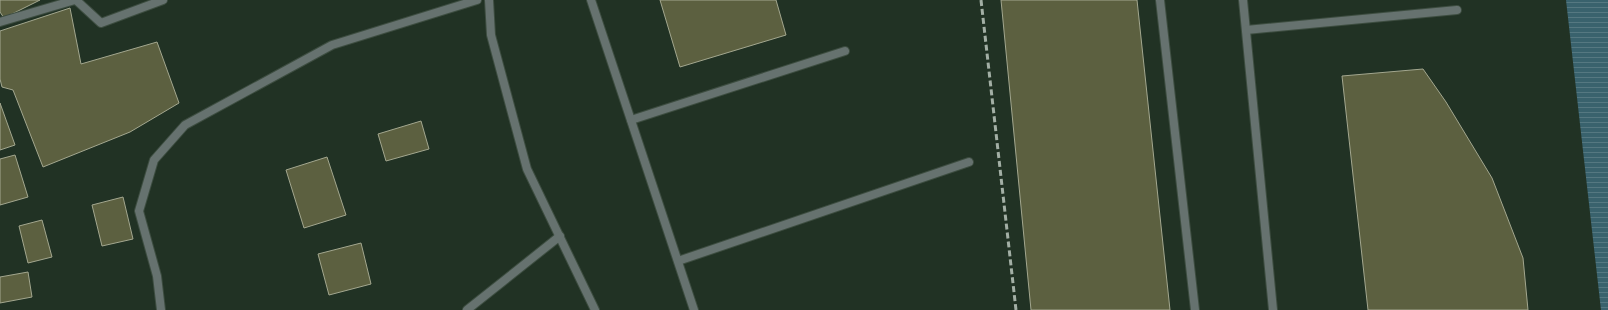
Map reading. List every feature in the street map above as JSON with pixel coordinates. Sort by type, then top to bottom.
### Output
[{"type":"street","points":[[0,22],[75,0],[101,23],[163,0]]},
{"type":"street","points":[[160,310],[157,276],[139,211],[154,160],[185,125],[332,45],[477,0]]},
{"type":"street","points":[[489,0],[491,35],[527,169],[595,310]]},
{"type":"street","points":[[591,0],[694,310]]},
{"type":"street","points":[[1160,0],[1195,310]]},
{"type":"street","points":[[1243,0],[1273,310]]},
{"type":"street","points":[[1246,30],[1458,10]]},
{"type":"street","points":[[631,120],[845,51]]},
{"type":"street","points":[[678,261],[969,162]]},
{"type":"street","points":[[467,310],[560,236]]},
{"type":"water","points":[[1566,0],[1608,0],[1608,310],[1601,310]]},
{"type":"building","points":[[0,0],[40,0],[4,18],[0,12]]},
{"type":"building","points":[[660,0],[776,0],[786,35],[680,67]]},
{"type":"building","points":[[1001,0],[1137,0],[1170,310],[1031,310]]},
{"type":"building","points":[[70,8],[81,64],[157,42],[179,103],[130,132],[43,167],[13,90],[2,87],[0,79],[0,31]]},
{"type":"building","points":[[1423,69],[1446,102],[1492,178],[1523,258],[1528,310],[1368,310],[1342,76]]},
{"type":"building","points":[[0,103],[15,145],[0,150]]},
{"type":"building","points":[[421,121],[429,149],[386,161],[378,134]]},
{"type":"building","points":[[15,155],[28,197],[0,205],[0,159]]},
{"type":"building","points":[[327,157],[346,215],[304,228],[286,170]]},
{"type":"building","points":[[123,197],[133,239],[102,246],[92,205]]},
{"type":"building","points":[[42,220],[52,257],[28,263],[19,226]]},
{"type":"building","points":[[361,243],[371,284],[329,295],[318,254]]},
{"type":"building","points":[[28,272],[32,297],[0,303],[0,277]]},
{"type":"railway","points":[[981,0],[1016,310]]}]
